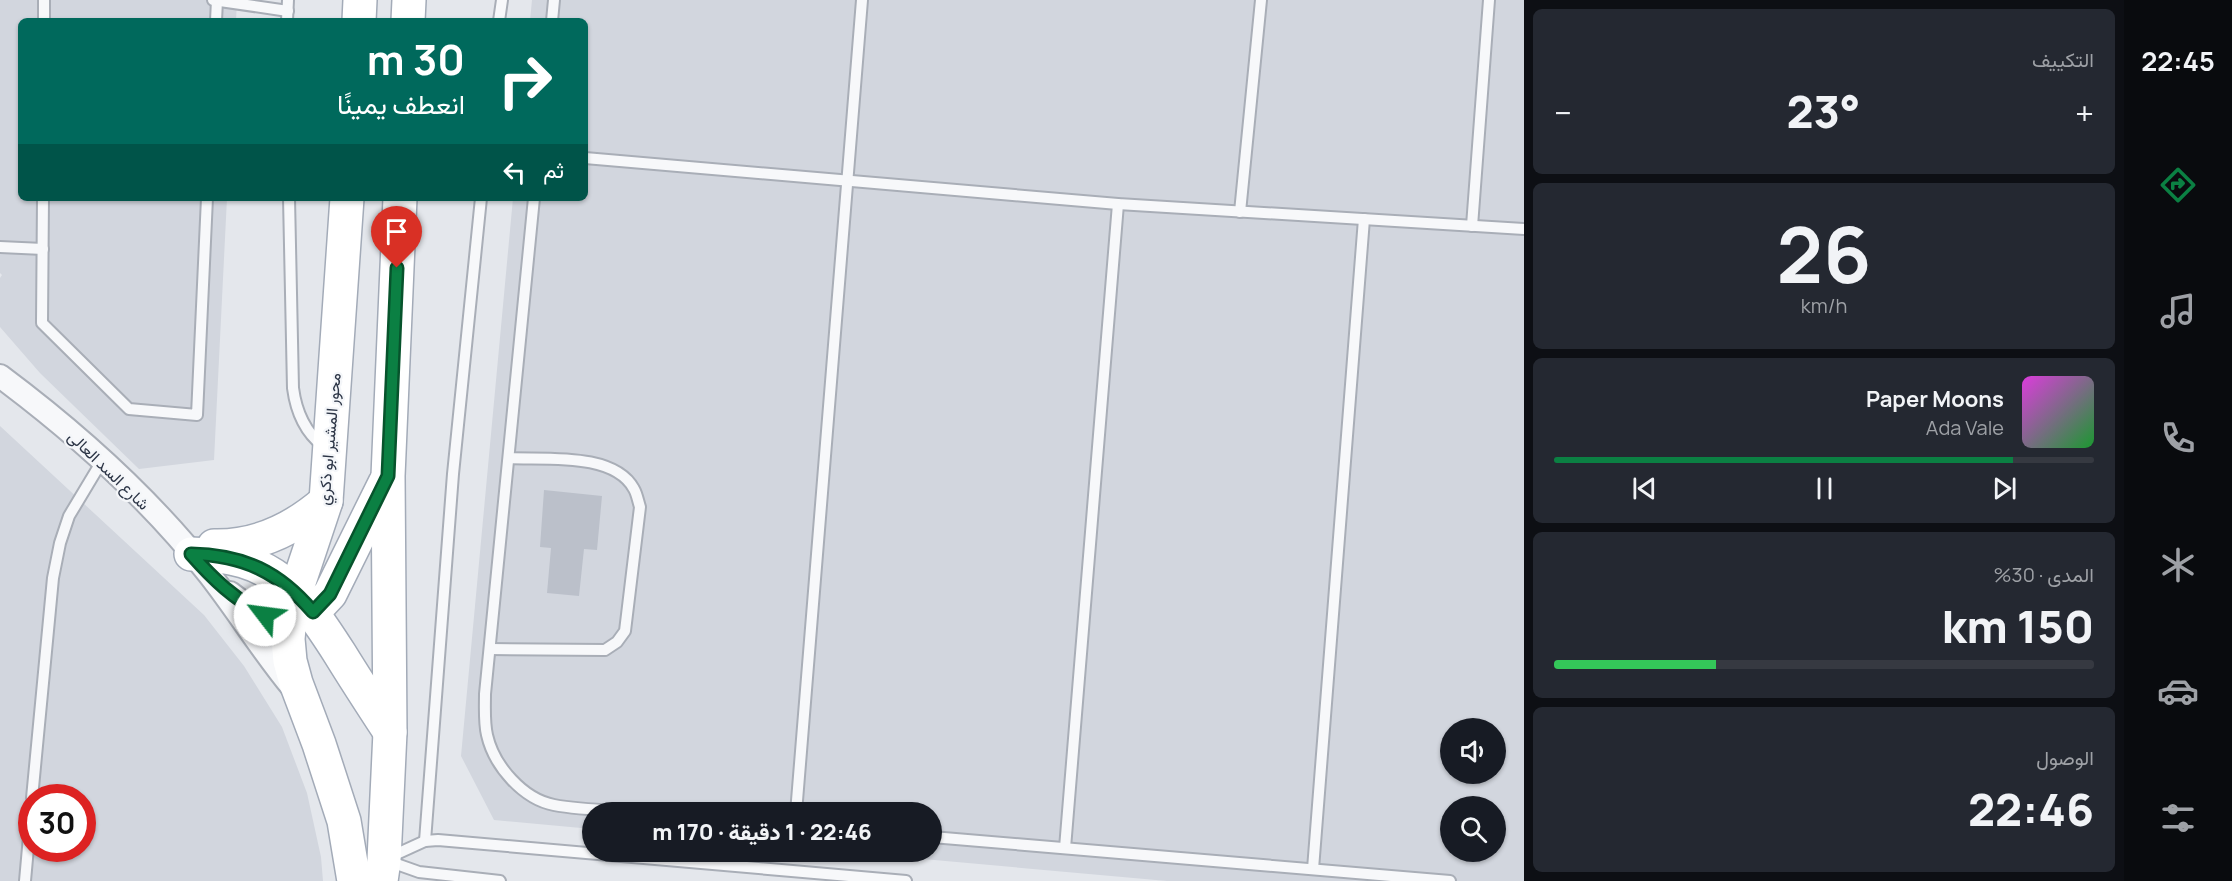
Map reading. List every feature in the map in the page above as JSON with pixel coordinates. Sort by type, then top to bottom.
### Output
[{"type":"main road","points":[[358,18],[360,0]]},
{"type":"main road","points":[[408,18],[409,0]]},
{"type":"main road","name":"محور المشير ابو ذكري","points":[[347,201],[326,501],[299,608],[288,639],[290,661],[344,821],[354,881]]},
{"type":"main road","points":[[383,870],[390,732],[388,476],[400,201]]},
{"type":"main road","points":[[299,608],[330,594],[388,476]]},
{"type":"main road","points":[[193,556],[208,546],[231,547],[254,542],[294,526],[326,501]]},
{"type":"main road","points":[[193,556],[211,554],[248,562],[273,575],[390,732]]},
{"type":"street","name":"شارع السد العالى","points":[[0,376],[63,426],[102,461],[193,556],[305,703]]},
{"type":"lane","points":[[44,0],[44,18]]},
{"type":"lane","points":[[216,18],[216,0],[288,11]]},
{"type":"lane","points":[[499,18],[502,0]]},
{"type":"lane","points":[[552,18],[554,0]]},
{"type":"lane","points":[[797,802],[862,0]]},
{"type":"lane","points":[[1240,212],[1261,0]]},
{"type":"lane","points":[[1472,226],[1489,0]]},
{"type":"lane","points":[[588,158],[1118,204],[1524,229]]},
{"type":"lane","points":[[43,201],[42,323],[129,409],[197,415],[207,201]]},
{"type":"lane","points":[[289,201],[295,400],[303,423],[330,452]]},
{"type":"lane","points":[[425,841],[453,474],[481,201]]},
{"type":"lane","points":[[534,201],[484,713],[487,736],[497,759],[512,780],[530,795],[553,805],[582,807]]},
{"type":"lane","points":[[1065,848],[1118,204]]},
{"type":"lane","points":[[1313,869],[1364,219]]},
{"type":"lane","points":[[0,247],[43,249]]},
{"type":"lane","points":[[490,649],[605,650],[617,642],[625,632],[640,507],[634,488],[616,471],[593,462],[509,458]]},
{"type":"lane","points":[[33,784],[53,578],[60,543],[69,516],[102,461]]},
{"type":"lane","points":[[942,838],[1450,881]]},
{"type":"lane","points":[[383,870],[425,841],[450,841],[906,881]]},
{"type":"lane","points":[[25,881],[27,862]]},
{"type":"lane","points":[[383,870],[500,881]]},
{"type":"shaded area","points":[[0,0],[237,0],[236,18],[18,18],[18,201],[227,201],[214,460],[139,469],[40,373],[0,327],[0,278],[2,275],[0,273]]},
{"type":"shaded area","points":[[532,0],[1524,0],[1524,881],[1167,881],[942,861],[942,802],[582,802],[582,828],[494,820],[461,756],[513,201],[588,201],[588,18],[530,18]]},
{"type":"shaded area","points":[[0,426],[204,615],[244,666],[282,727],[307,793],[321,857],[323,881],[0,881]]},
{"type":"building","points":[[544,490],[602,496],[597,550],[584,549],[579,596],[547,593],[551,548],[540,547]]},
{"type":"route","points":[[265,615],[243,604],[208,574],[191,554],[211,554],[248,562],[281,580],[296,592],[313,612],[323,604],[388,476],[397,268]]}]
